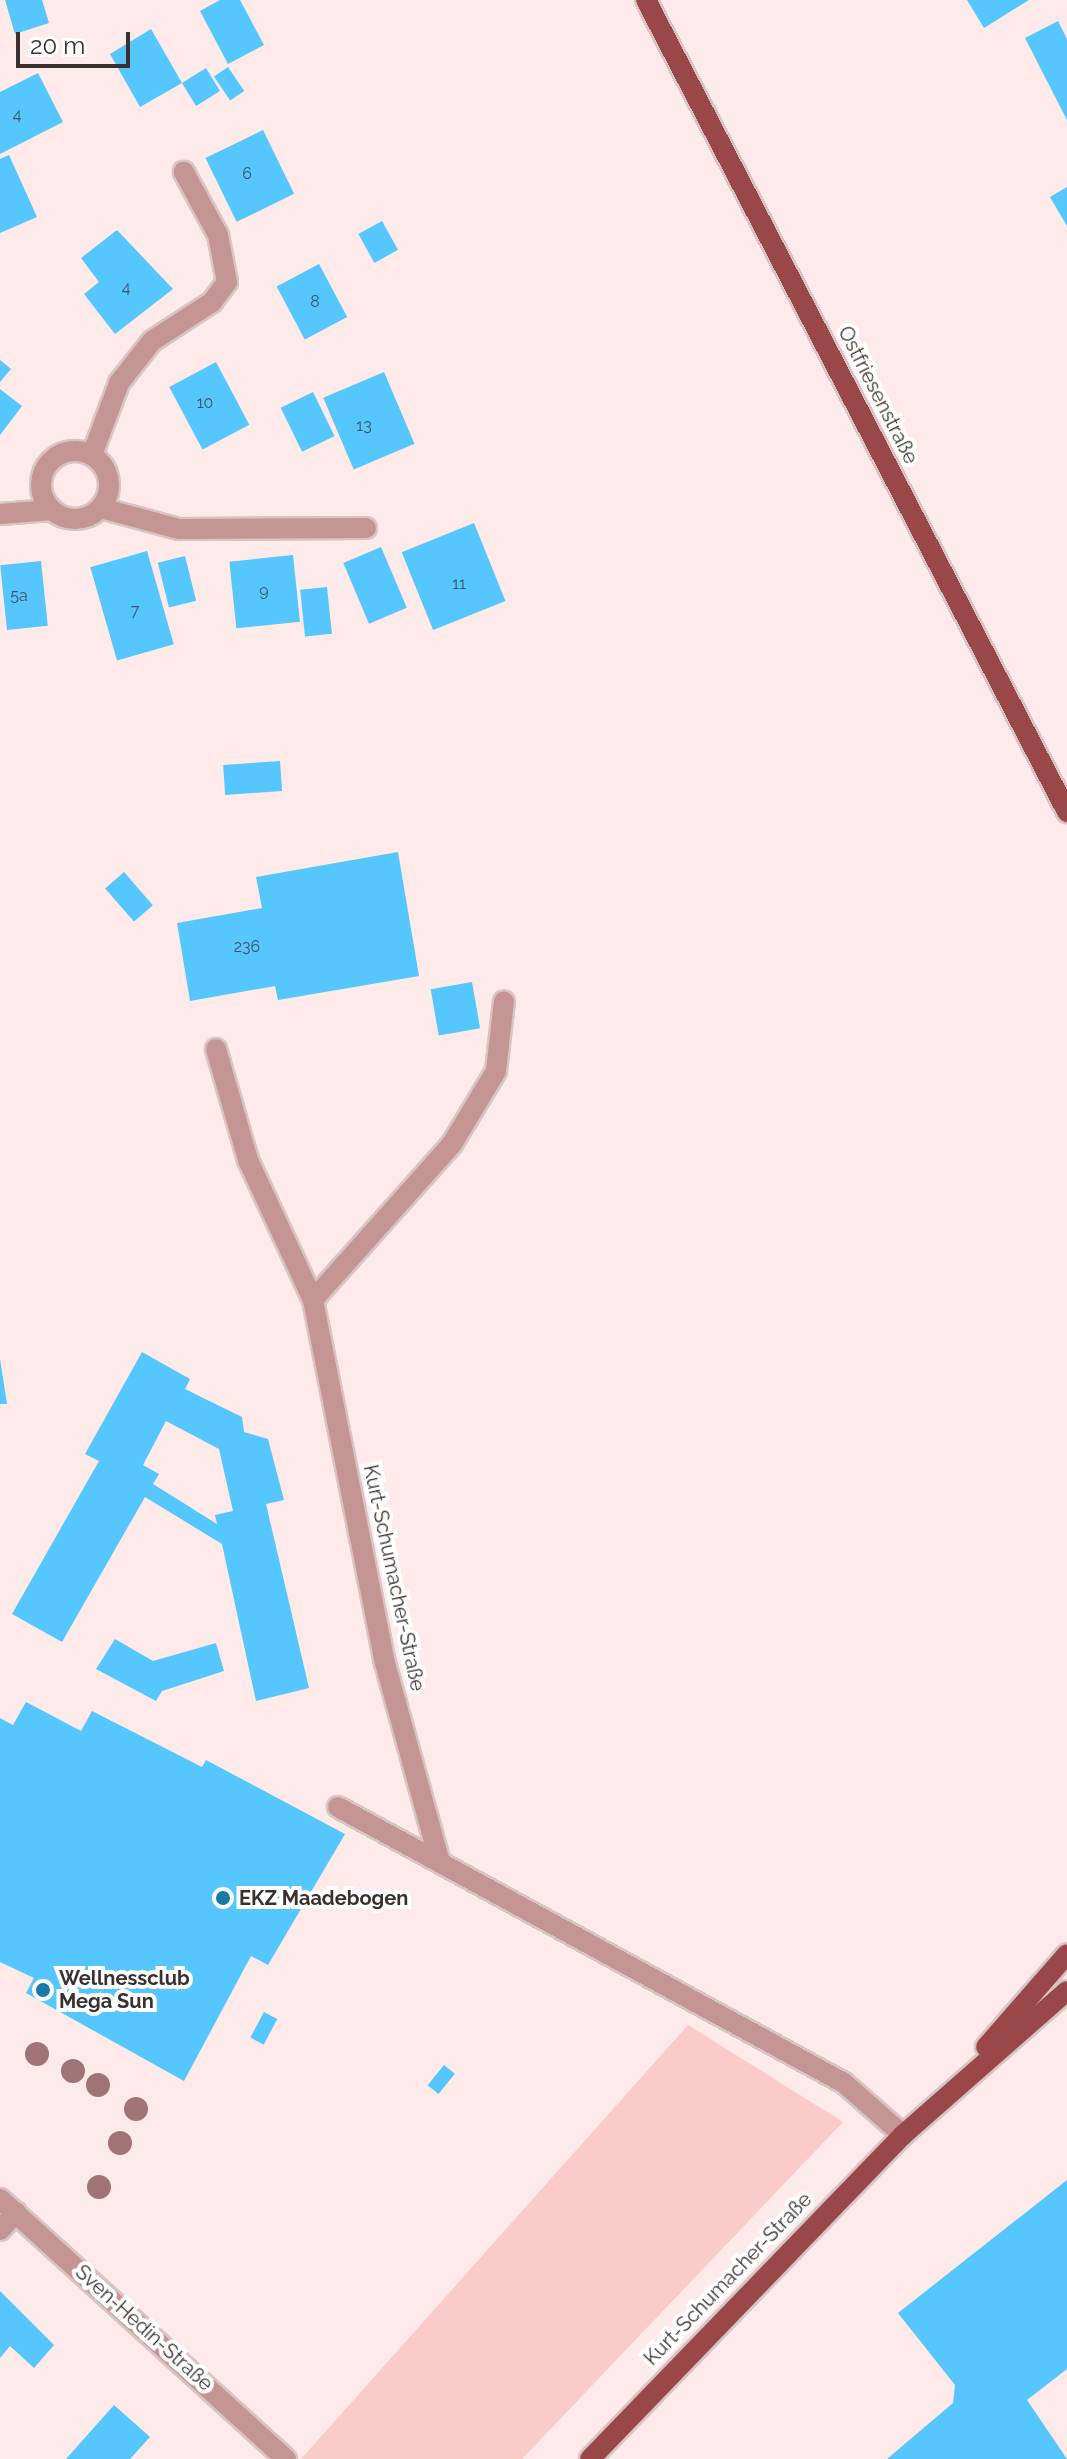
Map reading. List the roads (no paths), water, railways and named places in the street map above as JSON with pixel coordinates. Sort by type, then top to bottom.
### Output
[{"type":"main road","name":"Ostfriesenstraße","points":[[646,0],[1067,812]]},
{"type":"main road","name":"Kurt-Schumacher-Straße","points":[[941,2098],[1067,1954]]},
{"type":"main road","name":"Kurt-Schumacher-Straße","points":[[590,2459],[903,2135],[941,2098],[1067,1991]]},
{"type":"street","points":[[92,455],[119,383],[152,341],[212,302],[227,282],[218,235],[184,172]]},
{"type":"street","points":[[52,510],[41,479],[51,460],[71,451],[92,455],[109,479],[101,508]]},
{"type":"street","points":[[0,514],[52,510],[71,519],[101,508],[179,529],[366,528]]},
{"type":"street","points":[[313,1300],[452,1144],[496,1071],[504,1001]]},
{"type":"street","name":"Kurt-Schumacher-Straße","points":[[216,1049],[248,1160],[313,1300],[385,1663],[440,1862]]},
{"type":"street","points":[[338,1807],[844,2083],[903,2135]]},
{"type":"street","points":[[0,2230],[8,2206]]},
{"type":"street","name":"Sven-Hedin-Straße","points":[[8,2206],[286,2459]]},
{"type":"place","name":"EKZ Maadebogen","points":[[223,1898]]},
{"type":"place","name":"Wellnessclub Mega Sun","points":[[43,1990]]}]
